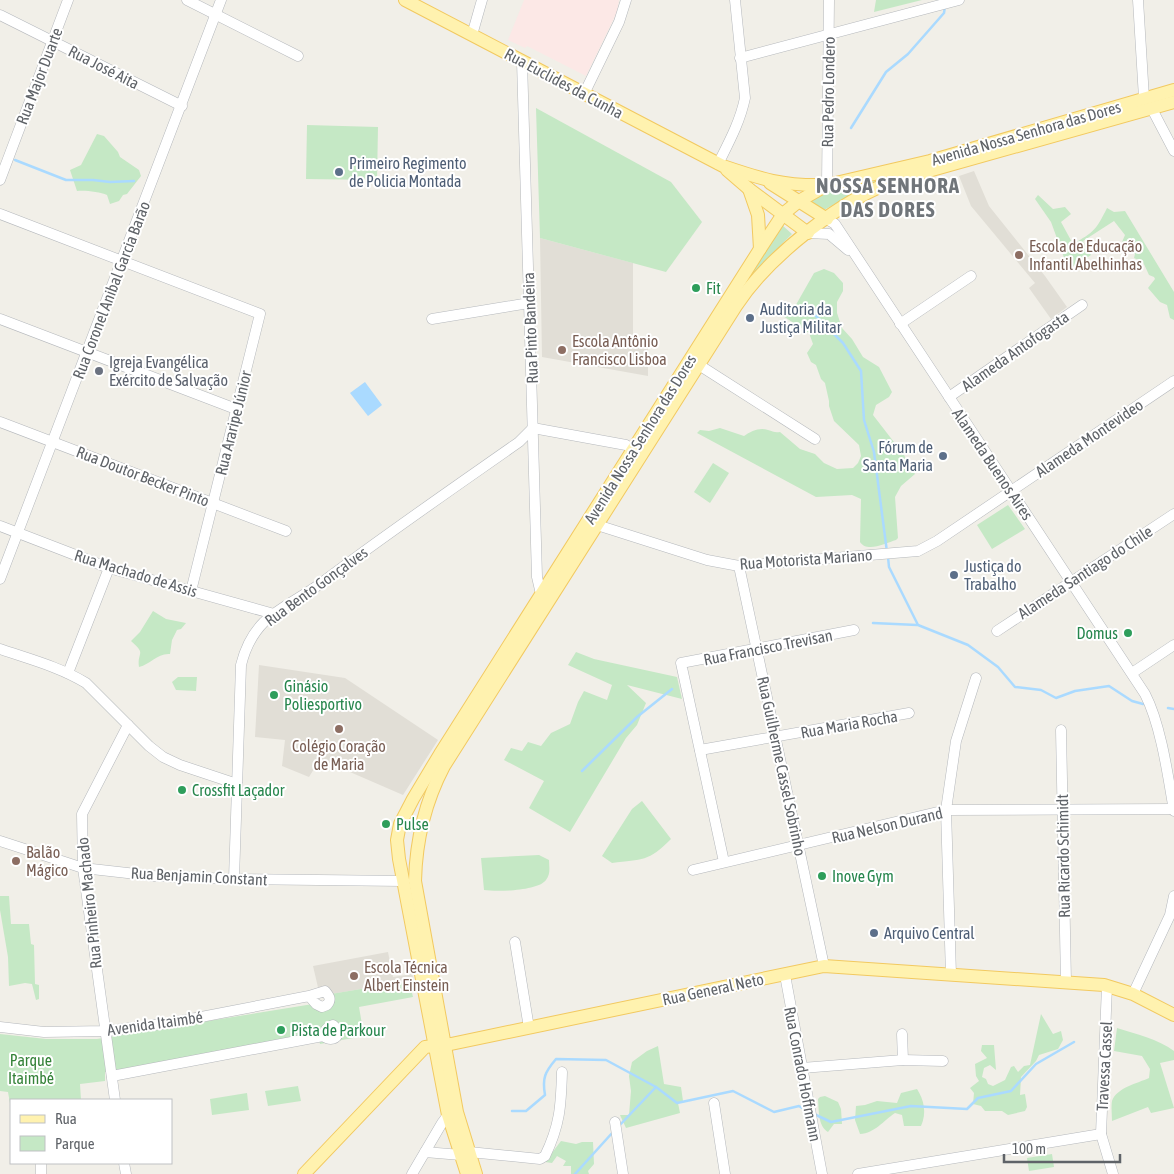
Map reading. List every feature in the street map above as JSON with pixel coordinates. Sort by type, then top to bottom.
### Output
[{"type":"main road","name":"Rua Euclides da Cunha","points":[[405,0],[720,165],[766,181],[804,185],[827,185]]},
{"type":"main road","name":"Avenida Nossa Senhora das Dores","points":[[439,1045],[415,882],[420,833],[430,797],[444,766],[546,596],[597,526],[638,452],[699,365],[745,294],[767,268],[808,233],[867,192],[900,179],[1148,104],[1174,90]]},
{"type":"main road","name":"Avenida Nossa Senhora das Dores","points":[[439,1045],[399,859],[397,840],[400,824],[440,754],[546,596],[638,452],[783,214],[827,185],[1148,104],[1174,102]]},
{"type":"main road","name":"Rua Euclides da Cunha","points":[[720,165],[808,233]]},
{"type":"main road","name":"Rua Euclides da Cunha","points":[[766,181],[827,219]]},
{"type":"main road","points":[[749,189],[758,215],[760,249]]},
{"type":"main road","points":[[400,824],[420,833]]},
{"type":"main road","name":"Rua General Neto","points":[[304,1174],[425,1047],[529,1028],[824,966],[1107,986],[1133,994],[1174,1015]]},
{"type":"main road","points":[[439,1045],[448,1115],[476,1174]]},
{"type":"main road","points":[[439,1045],[457,1112],[467,1174]]},
{"type":"street","name":"Rua Major Duarte","points":[[0,180],[68,0]]},
{"type":"street","points":[[187,0],[298,56]]},
{"type":"street","name":"Rua Coronel Anibal Garcia Barão","points":[[0,579],[221,0]]},
{"type":"street","points":[[472,35],[482,0]]},
{"type":"street","points":[[584,94],[619,22],[626,0]]},
{"type":"street","points":[[720,165],[742,111],[745,86],[740,58],[735,0]]},
{"type":"street","name":"Rua Pedro Londero","points":[[827,185],[829,0]]},
{"type":"street","points":[[740,58],[959,0]]},
{"type":"street","points":[[1138,0],[1148,104],[1174,151]]},
{"type":"street","name":"Rua José Aita","points":[[0,15],[182,106]]},
{"type":"street","name":"Rua Pinto Bandeira","points":[[522,61],[536,577],[546,596]]},
{"type":"street","points":[[0,214],[122,261]]},
{"type":"street","name":"Alameda Buenos Aires","points":[[827,219],[836,224],[855,256],[1132,673],[1151,706],[1174,810]]},
{"type":"street","name":"Alameda Buenos Aires","points":[[808,233],[829,234],[855,256]]},
{"type":"street","name":"Rua Araripe Júnior","points":[[122,261],[260,314],[191,591]]},
{"type":"street","points":[[900,324],[972,276]]},
{"type":"street","points":[[432,320],[529,303]]},
{"type":"street","name":"Alameda Antofogasta","points":[[948,397],[1082,305]]},
{"type":"street","points":[[0,318],[236,409]]},
{"type":"street","points":[[699,365],[815,439]]},
{"type":"street","name":"Alameda Montevideo","points":[[900,552],[918,551],[925,548],[1174,380]]},
{"type":"street","name":"Rua Doutor Becker Pinto","points":[[0,422],[286,531]]},
{"type":"street","points":[[533,428],[626,445],[638,452]]},
{"type":"street","name":"Rua Bento Gonçalves","points":[[234,879],[241,665],[244,653],[257,630],[274,614],[308,593],[363,551],[519,442],[533,428]]},
{"type":"street","name":"Alameda Santiago do Chile","points":[[997,631],[1174,514]]},
{"type":"street","name":"Rua Machado de Assis","points":[[0,526],[109,568],[274,614]]},
{"type":"street","name":"Rua Motorista Mariano","points":[[597,526],[707,560],[739,566],[900,552]]},
{"type":"street","name":"Rua Guilherme Cassel Sobrinho","points":[[739,566],[824,966]]},
{"type":"street","points":[[68,673],[109,568]]},
{"type":"street","name":"Rua Francisco Trevisan","points":[[700,750],[681,663],[854,630]]},
{"type":"street","points":[[1132,673],[1174,645]]},
{"type":"street","points":[[0,649],[68,673],[86,683],[149,746],[163,757],[180,765],[237,784]]},
{"type":"street","points":[[951,975],[946,810],[956,741],[976,678]]},
{"type":"street","name":"Rua Maria Rocha","points":[[700,750],[909,713]]},
{"type":"street","name":"Rua Pinheiro Machado","points":[[112,1076],[83,868],[82,814],[128,725]]},
{"type":"street","name":"Rua Ricardo Schimidt","points":[[1061,730],[1066,982]]},
{"type":"street","points":[[700,750],[724,862]]},
{"type":"street","name":"Rua Nelson Durand","points":[[693,870],[946,810],[1174,810]]},
{"type":"street","name":"Rua Benjamin Constant","points":[[0,841],[83,868],[154,876],[403,881]]},
{"type":"street","points":[[1133,994],[1170,915],[1174,896]]},
{"type":"street","points":[[515,942],[529,1028]]},
{"type":"street","name":"Rua Conrado Hoffmann","points":[[784,974],[822,1174]]},
{"type":"street","name":"Travessa Cassel","points":[[1107,986],[1101,1134],[1113,1174]]},
{"type":"street","name":"Avenida Itaimbé","points":[[0,1027],[44,1032],[106,1031],[170,1023],[309,996]]},
{"type":"street","points":[[902,1034],[903,1060]]},
{"type":"street","points":[[115,1099],[112,1076],[323,1036]]},
{"type":"street","points":[[802,1068],[903,1060],[943,1061]]},
{"type":"street","points":[[425,1152],[540,1159],[546,1156],[560,1115],[562,1072]]},
{"type":"street","points":[[714,1104],[725,1174]]},
{"type":"street","points":[[412,1174],[448,1115]]},
{"type":"street","points":[[615,1122],[623,1174]]},
{"type":"street","points":[[858,1174],[917,1169],[1101,1134]]},
{"type":"shaded area","points":[[524,0],[619,0],[617,12],[586,76],[527,46],[525,48],[508,40]]},
{"type":"shaded area","name":"Escola de Educação Infantil Abelhinhas","points":[[974,171],[989,206],[1045,276],[1067,307],[1051,319],[1029,288],[1035,283],[971,206],[959,176]]},
{"type":"shaded area","points":[[540,238],[633,263],[633,335],[648,339],[648,376],[542,357]]},
{"type":"shaded area","name":"Colégio Coração de Maria","points":[[259,665],[345,678],[438,740],[403,795],[320,759],[309,777],[282,766],[285,740],[255,737]]},
{"type":"shaded area","name":"Escola Técnica Albert Einstein","points":[[388,952],[393,977],[412,974],[414,980],[320,996],[313,966]]},
{"type":"green space","points":[[876,0],[922,0],[874,12]]},
{"type":"green space","points":[[536,108],[671,182],[702,222],[666,272],[540,238]]},
{"type":"green space","points":[[307,125],[378,127],[377,180],[306,179]]},
{"type":"green space","points":[[97,134],[104,136],[120,157],[139,170],[141,176],[127,194],[123,195],[119,201],[110,204],[107,195],[77,191],[70,170],[81,165]]},
{"type":"green space","points":[[896,173],[824,210],[807,200],[828,191]]},
{"type":"green space","points":[[1038,195],[1053,209],[1065,207],[1071,214],[1061,222],[1073,244],[1094,230],[1107,208],[1114,212],[1125,211],[1174,292],[1174,320],[1170,318],[1167,305],[1160,302],[1148,288],[1155,279],[1154,277],[1149,275],[1143,262],[1134,258],[1135,254],[1128,251],[1122,242],[1125,235],[1114,221],[1083,241],[1091,255],[1072,267],[1066,263],[1051,222],[1035,199]]},
{"type":"green space","points":[[782,225],[792,234],[750,278],[719,327],[757,262]]},
{"type":"green space","points":[[824,269],[834,273],[843,283],[843,291],[837,302],[837,313],[842,328],[852,339],[863,357],[879,367],[892,392],[889,397],[876,405],[873,415],[904,455],[915,474],[901,486],[895,497],[898,538],[872,547],[867,547],[860,542],[861,499],[852,495],[816,497],[697,433],[700,430],[709,431],[720,428],[744,436],[756,430],[765,429],[780,432],[800,449],[815,454],[824,463],[837,469],[853,468],[858,463],[861,456],[859,445],[834,421],[825,383],[821,379],[816,365],[811,362],[807,353],[813,344],[809,333],[783,316],[782,311],[793,310],[814,273]]},
{"type":"green space","points":[[713,463],[729,473],[710,503],[694,492]]},
{"type":"green space","points":[[1008,505],[1025,529],[992,549],[977,525]]},
{"type":"green space","points":[[153,611],[166,619],[186,623],[181,629],[177,630],[172,640],[170,654],[161,655],[139,667],[140,651],[131,641],[140,632]]},
{"type":"green space","points":[[576,652],[594,659],[677,677],[682,699],[627,685],[646,703],[637,725],[626,738],[570,832],[529,808],[544,781],[504,760],[511,748],[522,751],[528,742],[541,746],[551,733],[570,724],[584,691],[607,700],[612,685],[568,665]]},
{"type":"green space","points":[[178,677],[197,677],[196,691],[176,690],[172,682]]},
{"type":"green space","points":[[642,801],[671,839],[650,856],[612,863],[602,856],[632,809]]},
{"type":"green space","points":[[539,855],[549,860],[549,875],[542,884],[517,890],[484,890],[481,858]]},
{"type":"green space","points":[[0,896],[9,896],[11,924],[29,924],[31,944],[34,945],[35,984],[39,985],[39,999],[36,1000],[32,984],[25,983],[9,986],[8,957],[0,910]]},
{"type":"green space","name":"Parque Itaimbé","points":[[409,981],[413,997],[359,1007],[364,1036],[320,1044],[318,1035],[105,1072],[105,1081],[80,1084],[81,1099],[10,1099],[10,1103],[8,1092],[0,1091],[0,1034],[46,1039],[97,1039],[313,1004],[325,1001],[325,995]]},
{"type":"green space","points":[[1041,1014],[1053,1034],[1061,1031],[1063,1040],[1058,1049],[1039,1055],[1021,1077],[1020,1095],[1025,1094],[1027,1107],[1025,1111],[1008,1115],[1002,1111],[985,1111],[981,1106],[973,1104],[974,1093],[970,1088],[979,1081],[976,1076],[975,1064],[987,1058],[981,1051],[982,1045],[994,1045],[996,1070],[990,1065],[984,1068],[982,1077],[986,1079],[988,1084],[993,1086],[1005,1080],[1011,1067],[1014,1066],[1018,1072],[1024,1066],[1030,1065]]},
{"type":"green space","points":[[1117,1028],[1154,1040],[1174,1051],[1174,1060],[1160,1063],[1174,1108],[1151,1113],[1148,1107],[1112,1121],[1112,1101],[1114,1096],[1128,1086],[1149,1078],[1150,1069],[1142,1056],[1114,1051]]},
{"type":"green space","points":[[658,1046],[664,1084],[681,1087],[683,1101],[678,1103],[680,1113],[626,1128],[620,1115],[629,1115],[631,1091],[629,1076],[632,1062],[647,1051]]},
{"type":"green space","points":[[298,1086],[301,1101],[268,1106],[265,1091]]},
{"type":"green space","points":[[917,1089],[924,1107],[921,1126],[904,1126],[902,1115],[895,1113],[875,1129],[860,1134],[855,1120],[856,1106],[877,1101],[897,1103],[901,1093]]},
{"type":"green space","points":[[247,1093],[249,1110],[212,1115],[210,1099]]},
{"type":"green space","points":[[825,1096],[838,1102],[841,1109],[842,1124],[834,1124],[828,1132],[822,1126],[819,1113],[818,1099]]},
{"type":"green space","points":[[561,1141],[576,1144],[593,1142],[594,1164],[588,1171],[589,1174],[571,1174],[571,1166],[563,1166],[566,1161],[557,1156],[552,1163],[545,1162]]},
{"type":"green space","points":[[1052,1154],[1054,1167],[1029,1171],[1027,1158]]},
{"type":"water","points":[[365,382],[382,405],[368,416],[350,393]]},
{"type":"waterway","points":[[851,128],[886,72],[908,54],[944,13],[945,6]]},
{"type":"waterway","points":[[15,160],[66,180],[134,181]]},
{"type":"waterway","points":[[815,315],[843,343],[861,371],[864,420],[874,452],[887,552]]},
{"type":"waterway","points":[[888,557],[889,567],[918,625],[968,645],[998,667],[1015,687],[1041,690],[1056,698],[1075,691],[1109,686],[1132,701],[1143,704]]},
{"type":"waterway","points":[[873,623],[917,625]]},
{"type":"waterway","points":[[582,771],[637,717],[672,689]]},
{"type":"waterway","points":[[1168,708],[1174,709]]},
{"type":"waterway","points":[[814,1114],[831,1122],[911,1106],[967,1109],[978,1098],[1011,1091],[1036,1064],[1074,1042]]},
{"type":"waterway","points":[[512,1111],[526,1111],[545,1095],[545,1076],[556,1059],[606,1060],[656,1087]]},
{"type":"waterway","points":[[618,1127],[656,1087],[677,1103],[733,1091],[774,1112],[799,1106],[807,1111]]},
{"type":"waterway","points":[[575,1174],[613,1132]]},
{"type":"place","name":"Primeiro Regimento de Policia Montada","points":[[339,172]]},
{"type":"place","name":"Escola de Educação Infantil Abelhinhas","points":[[1019,255]]},
{"type":"place","name":"Fit","points":[[696,288]]},
{"type":"place","name":"Auditoria da Justiça Militar","points":[[750,318]]},
{"type":"place","name":"Escola Antônio Francisco Lisboa","points":[[562,350]]},
{"type":"place","name":"Igreja Evangélica Exército de Salvação","points":[[99,371]]},
{"type":"place","name":"Fórum de Santa Maria","points":[[943,456]]},
{"type":"place","name":"Justiça do Trabalho","points":[[954,575]]},
{"type":"place","name":"Domus","points":[[1128,633]]},
{"type":"place","name":"Ginásio Poliesportivo","points":[[274,695]]},
{"type":"place","name":"Colégio Coração de Maria","points":[[339,729]]},
{"type":"place","name":"Crossfit Laçador","points":[[182,790]]},
{"type":"place","name":"Pulse","points":[[386,824]]},
{"type":"place","name":"Balão Mágico","points":[[16,861]]},
{"type":"place","name":"Inove Gym","points":[[822,876]]},
{"type":"place","name":"Arquivo Central","points":[[874,933]]},
{"type":"place","name":"Escola Técnica Albert Einstein","points":[[354,976]]},
{"type":"place","name":"Pista de Parkour","points":[[281,1030]]},
{"type":"district","name":"NOSSA SENHORA DAS DORES","points":[[888,198]]}]
